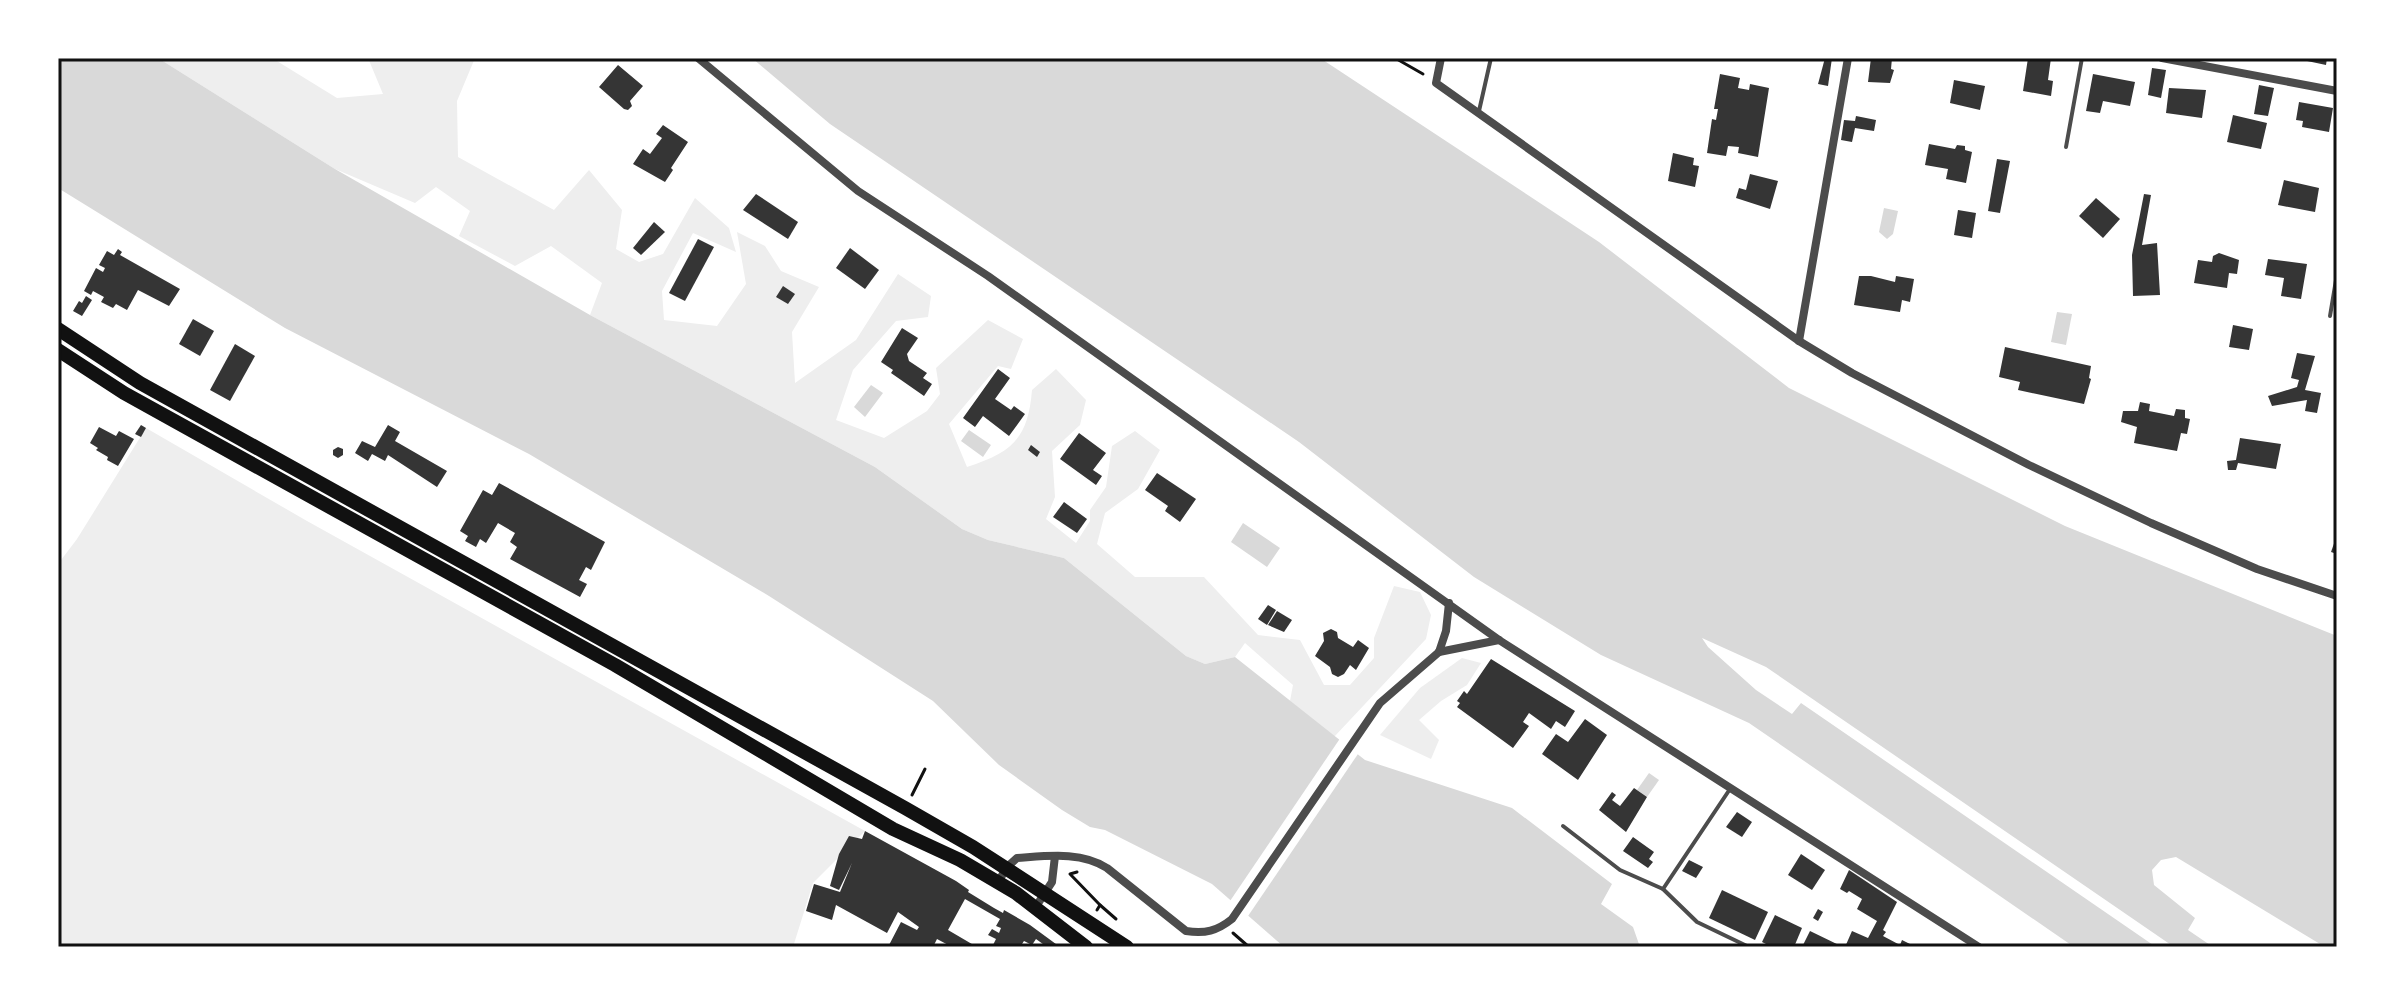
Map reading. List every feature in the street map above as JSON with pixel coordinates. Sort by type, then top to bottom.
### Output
[{"type":"main road","points":[[58,329],[140,383],[885,796],[1006,868],[1127,947]]},
{"type":"main road","points":[[58,350],[124,393],[615,665],[873,817],[960,860],[1035,908],[1086,947]]},
{"type":"street","points":[[698,58],[858,191],[988,276],[1499,640],[1979,947]]},
{"type":"street","points":[[1441,58],[1436,83],[1799,341],[1852,373],[2029,465],[2138,517],[2257,569],[2337,596]]},
{"type":"street","points":[[1799,341],[1848,58]]},
{"type":"street","points":[[2162,58],[2337,90]]},
{"type":"street","points":[[1439,652],[1446,631],[1449,603]]},
{"type":"street","points":[[998,883],[1006,868],[1017,858],[1055,856],[1097,861],[1186,931],[1213,931],[1228,922],[1380,703],[1439,652],[1499,640]]},
{"type":"street","points":[[1035,908],[1052,882],[1055,856]]},
{"type":"lane","points":[[1478,113],[1491,58]]},
{"type":"lane","points":[[2066,147],[2082,58]]},
{"type":"lane","points":[[2330,316],[2337,274]]},
{"type":"lane","points":[[1663,889],[1731,787]]},
{"type":"lane","points":[[1563,826],[1620,870],[1663,889],[1697,922],[1749,947]]},
{"type":"path","points":[[1395,58],[1436,83]]},
{"type":"path","points":[[910,798],[925,769]]},
{"type":"path","points":[[1083,869],[1070,874],[1100,905],[1097,910]]},
{"type":"path","points":[[1228,922],[1249,947]]},
{"type":"shaded area","points":[[58,58],[158,58],[335,169],[590,315],[875,467],[962,529],[988,540],[1064,558],[1186,656],[1205,664],[1235,657],[1365,760],[1512,808],[1612,884],[1601,904],[1633,927],[1640,947],[1284,947],[1212,884],[1105,830],[1090,827],[1062,810],[999,765],[933,701],[769,596],[529,454],[285,328],[58,188]]},
{"type":"shaded area","points":[[158,58],[272,58],[337,98],[383,94],[368,58],[475,58],[457,101],[458,157],[554,210],[589,170],[622,210],[616,249],[639,262],[663,254],[695,198],[729,228],[736,252],[693,233],[662,291],[664,320],[717,326],[746,284],[737,232],[765,246],[781,271],[819,287],[792,332],[795,383],[856,340],[898,274],[931,296],[928,317],[896,321],[853,370],[836,420],[884,438],[927,411],[940,394],[936,368],[988,320],[1023,339],[1011,369],[998,366],[949,424],[967,467],[996,456],[1015,441],[1026,421],[1032,390],[1056,369],[1086,400],[1080,425],[1052,451],[1055,497],[1046,519],[1076,543],[1090,521],[1090,510],[1106,487],[1112,446],[1135,431],[1160,450],[1138,489],[1105,513],[1097,544],[1135,577],[1204,577],[1258,635],[1300,640],[1324,685],[1350,685],[1374,658],[1374,638],[1394,586],[1420,592],[1431,615],[1426,639],[1334,737],[1290,701],[1293,685],[1245,643],[1235,657],[1205,664],[1186,656],[1064,558],[988,540],[962,529],[875,467],[590,315],[602,283],[551,246],[515,266],[459,236],[470,211],[436,187],[415,203],[335,169]]},
{"type":"shaded area","points":[[752,58],[1320,58],[1599,242],[1789,388],[2065,526],[2337,636],[2337,947],[2325,947],[2176,857],[2161,860],[2152,870],[2154,885],[2195,918],[2188,930],[2213,947],[2174,947],[1766,667],[1702,638],[1756,690],[1792,714],[1801,703],[2156,947],[2074,947],[1749,723],[1601,655],[1474,577],[1299,442],[830,124]]},
{"type":"shaded area","points":[[1884,208],[1898,211],[1893,234],[1887,239],[1879,232]]},
{"type":"shaded area","points":[[2057,312],[2072,314],[2066,345],[2051,342]]},
{"type":"shaded area","points":[[871,385],[883,393],[865,417],[854,407]]},
{"type":"shaded area","points":[[146,428],[307,521],[865,831],[813,883],[793,947],[58,947],[58,564]]},
{"type":"shaded area","points":[[969,430],[991,445],[983,457],[961,441]]},
{"type":"shaded area","points":[[1243,523],[1280,548],[1267,567],[1231,542]]},
{"type":"shaded area","points":[[1462,658],[1481,663],[1467,685],[1419,720],[1439,740],[1431,759],[1380,735],[1420,688]]},
{"type":"shaded area","points":[[1649,773],[1659,780],[1647,797],[1637,790]]},
{"type":"pier","points":[[1341,737],[1360,751],[1246,919],[1228,904]]},
{"type":"building","points":[[1825,58],[1832,58],[1828,86],[1818,84]]},
{"type":"building","points":[[1871,58],[1892,58],[1891,69],[1894,70],[1890,83],[1868,82]]},
{"type":"building","points":[[2028,58],[2051,58],[2048,80],[2053,81],[2051,96],[2023,91]]},
{"type":"building","points":[[2293,58],[2327,58],[2326,65]]},
{"type":"building","points":[[618,65],[643,86],[630,101],[632,106],[628,110],[599,87]]},
{"type":"building","points":[[2152,68],[2166,70],[2161,98],[2148,95]]},
{"type":"building","points":[[1720,74],[1740,78],[1738,88],[1749,90],[1750,84],[1769,88],[1758,157],[1738,153],[1739,147],[1728,146],[1726,156],[1707,153],[1712,119],[1716,120],[1718,109],[1714,109]]},
{"type":"building","points":[[2093,74],[2135,82],[2130,106],[2103,101],[2100,113],[2086,111]]},
{"type":"building","points":[[1954,80],[1985,86],[1980,110],[1950,103]]},
{"type":"building","points":[[2259,85],[2274,88],[2268,116],[2254,114]]},
{"type":"building","points":[[2169,88],[2206,90],[2202,118],[2166,113]]},
{"type":"building","points":[[2299,102],[2333,108],[2329,132],[2302,127],[2303,121],[2296,120]]},
{"type":"building","points":[[2233,115],[2267,123],[2261,149],[2227,142]]},
{"type":"building","points":[[1856,116],[1876,120],[1874,131],[1855,128],[1852,142],[1841,140],[1844,120],[1855,121]]},
{"type":"building","points":[[663,125],[688,142],[665,182],[633,164],[643,149],[650,154],[662,138],[656,134]]},
{"type":"building","points":[[1929,144],[1955,149],[1957,145],[1965,146],[1965,150],[1972,152],[1966,183],[1946,179],[1948,169],[1925,165]]},
{"type":"building","points":[[1673,153],[1694,158],[1693,165],[1699,166],[1695,187],[1668,181]]},
{"type":"building","points":[[1997,159],[2010,161],[2000,213],[1988,211]]},
{"type":"building","points":[[1750,174],[1778,181],[1770,209],[1736,198],[1739,188],[1746,190]]},
{"type":"building","points":[[2284,180],[2319,188],[2315,212],[2278,205]]},
{"type":"building","points":[[756,194],[798,222],[788,239],[743,210]]},
{"type":"building","points":[[2144,194],[2151,195],[2142,245],[2157,243],[2160,295],[2133,296],[2132,255]]},
{"type":"building","points":[[2096,198],[2120,219],[2103,238],[2079,216]]},
{"type":"building","points":[[1958,210],[1976,213],[1972,238],[1954,235]]},
{"type":"building","points":[[654,222],[665,232],[641,255],[633,248]]},
{"type":"building","points":[[698,239],[714,247],[685,301],[669,293]]},
{"type":"building","points":[[850,248],[879,270],[865,289],[836,268]]},
{"type":"building","points":[[118,249],[122,252],[120,255],[180,289],[169,306],[138,290],[127,310],[116,304],[113,308],[101,302],[104,297],[93,291],[91,295],[84,291],[96,268],[103,272],[105,268],[99,265],[107,251],[114,255]]},
{"type":"building","points":[[2219,253],[2239,260],[2237,274],[2229,273],[2227,288],[2194,283],[2198,260],[2212,262],[2213,256]]},
{"type":"building","points":[[2268,259],[2307,264],[2301,299],[2281,296],[2284,278],[2265,275]]},
{"type":"building","points":[[1859,276],[1895,282],[1896,276],[1914,279],[1910,302],[1902,300],[1900,312],[1854,305]]},
{"type":"building","points":[[783,286],[795,294],[788,304],[776,297]]},
{"type":"building","points":[[86,296],[92,300],[82,316],[73,311]]},
{"type":"building","points":[[193,319],[214,331],[200,356],[179,344]]},
{"type":"building","points":[[2233,325],[2253,329],[2249,350],[2229,347]]},
{"type":"building","points":[[902,328],[918,338],[907,354],[909,361],[927,373],[923,378],[932,384],[924,396],[891,373],[893,370],[881,362]]},
{"type":"building","points":[[235,344],[255,356],[230,401],[210,390]]},
{"type":"building","points":[[2005,347],[2091,366],[2084,404],[2018,390],[2020,382],[1999,377]]},
{"type":"building","points":[[2297,353],[2315,356],[2305,390],[2321,393],[2317,413],[2305,411],[2307,400],[2272,406],[2268,396],[2297,387],[2299,380],[2291,378]]},
{"type":"building","points":[[998,369],[1010,378],[995,399],[1011,410],[1014,406],[1025,414],[1009,436],[983,416],[975,427],[963,418]]},
{"type":"building","points":[[2140,402],[2150,404],[2149,411],[2174,416],[2176,409],[2185,410],[2185,418],[2190,419],[2187,434],[2181,433],[2177,451],[2134,443],[2137,427],[2121,422],[2123,411],[2138,411]]},
{"type":"building","points":[[141,425],[146,428],[141,437],[135,434]]},
{"type":"building","points":[[388,425],[400,432],[395,441],[447,471],[437,487],[388,455],[385,461],[372,454],[368,461],[355,453],[362,441],[375,447]]},
{"type":"building","points":[[99,427],[116,436],[119,431],[134,439],[118,466],[90,443]]},
{"type":"building","points":[[1079,433],[1106,453],[1093,470],[1102,476],[1096,485],[1060,459]]},
{"type":"building","points":[[2240,438],[2281,444],[2276,469],[2238,463],[2236,470],[2228,470],[2227,461],[2236,460]]},
{"type":"building","points":[[1031,445],[1040,452],[1037,457],[1028,450]]},
{"type":"building","points":[[338,447],[343,449],[343,455],[338,458],[333,455],[333,450]]},
{"type":"building","points":[[1157,473],[1196,499],[1180,522],[1165,511],[1168,506],[1145,490]]},
{"type":"building","points":[[499,483],[605,542],[591,570],[586,567],[579,580],[587,584],[580,597],[510,559],[517,547],[510,542],[515,533],[498,523],[486,543],[480,539],[476,547],[465,541],[468,536],[460,531],[483,490],[492,495]]},
{"type":"building","points":[[1064,502],[1087,519],[1077,533],[1053,517]]},
{"type":"building","points":[[2337,535],[2337,554],[2331,552]]},
{"type":"building","points":[[1268,605],[1276,610],[1267,625],[1258,619]]},
{"type":"building","points":[[1277,611],[1292,620],[1284,632],[1268,625]]},
{"type":"building","points":[[1331,629],[1337,632],[1338,638],[1353,647],[1358,640],[1369,648],[1356,670],[1350,665],[1338,677],[1315,656],[1324,641],[1323,633]]},
{"type":"building","points":[[1491,659],[1575,711],[1565,727],[1556,721],[1551,729],[1529,713],[1523,722],[1529,726],[1513,748],[1457,707],[1460,703],[1457,701],[1464,691],[1467,694]]},
{"type":"building","points":[[1585,719],[1607,735],[1578,780],[1542,754],[1556,734],[1568,742]]},
{"type":"building","points":[[1634,788],[1647,797],[1626,832],[1599,810],[1612,792],[1616,795],[1612,800],[1620,806]]},
{"type":"building","points":[[1737,812],[1752,822],[1742,837],[1726,827]]},
{"type":"building","points":[[865,831],[956,881],[994,908],[1003,913],[1004,910],[1030,925],[1060,947],[1047,947],[1036,939],[1032,945],[1024,941],[1020,947],[992,947],[996,939],[988,935],[992,929],[999,933],[1001,928],[996,926],[1000,919],[965,899],[948,930],[977,947],[952,947],[937,939],[933,947],[888,947],[901,922],[917,930],[919,927],[898,912],[887,933],[836,905],[832,920],[806,911],[814,884],[840,892],[852,863],[839,890],[830,886],[839,854],[849,836],[862,839]]},
{"type":"building","points":[[1633,837],[1654,852],[1649,859],[1653,862],[1648,868],[1623,851]]},
{"type":"building","points":[[1801,854],[1825,870],[1812,890],[1788,875]]},
{"type":"building","points":[[1689,860],[1703,867],[1696,878],[1682,871]]},
{"type":"building","points":[[1849,870],[1897,902],[1883,936],[1900,945],[1902,940],[1916,947],[1845,947],[1852,931],[1868,938],[1877,921],[1857,909],[1862,899],[1840,889]]},
{"type":"building","points":[[1722,890],[1768,912],[1755,940],[1709,918]]},
{"type":"building","points":[[1818,909],[1823,912],[1818,921],[1813,918]]},
{"type":"building","points":[[1775,915],[1802,928],[1794,947],[1772,947],[1762,942]]},
{"type":"building","points":[[1810,931],[1843,947],[1802,947]]}]
